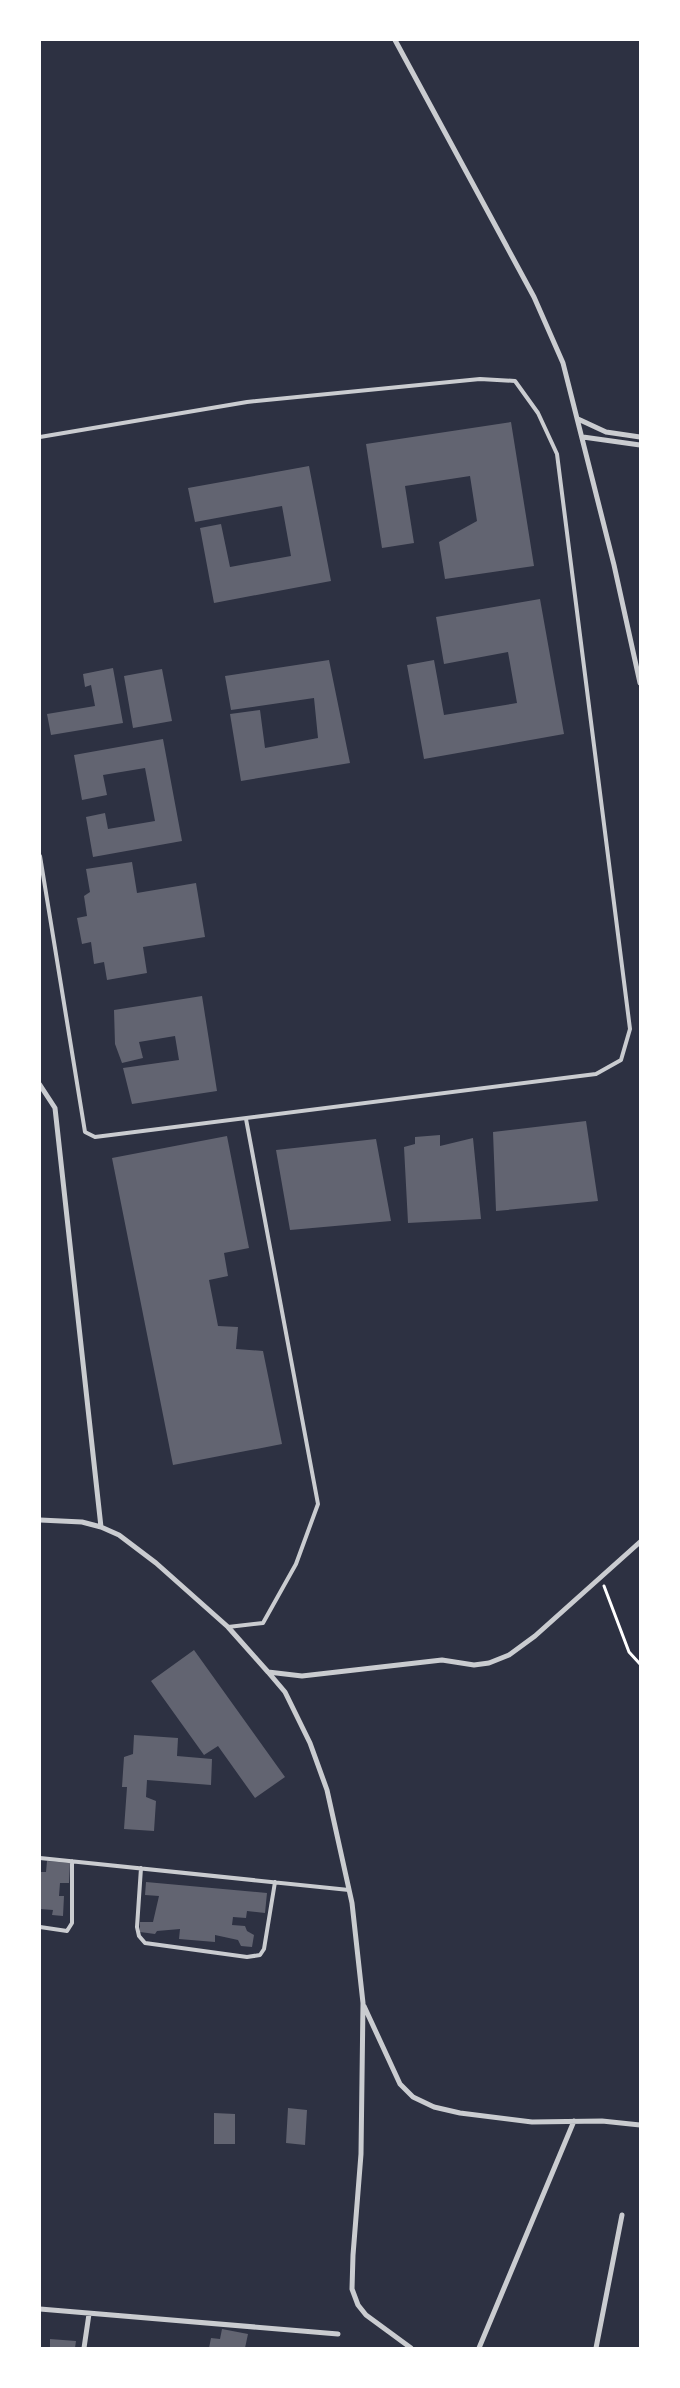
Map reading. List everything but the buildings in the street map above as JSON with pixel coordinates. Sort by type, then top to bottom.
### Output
[{"type":"street","points":[[396,40],[534,297],[562,363],[583,437],[640,683]]},
{"type":"street","points":[[578,419],[606,432],[640,437]]},
{"type":"street","points":[[583,437],[640,445]]},
{"type":"street","points":[[633,653],[640,654]]},
{"type":"street","points":[[40,1085],[55,1108],[101,1527]]},
{"type":"street","points":[[40,1520],[82,1522],[101,1527],[119,1535],[156,1563],[228,1627],[268,1672],[285,1692],[310,1743],[327,1790],[349,1890],[363,2003],[361,2154],[352,2255],[352,2289],[358,2305],[366,2314],[411,2348]]},
{"type":"street","points":[[268,1672],[302,1676],[442,1660],[474,1665],[489,1663],[509,1655],[535,1636],[640,1542]]},
{"type":"street","points":[[363,2003],[400,2084],[413,2097],[434,2107],[460,2113],[532,2122],[574,2121],[640,2125]]},
{"type":"street","points":[[479,2348],[574,2121]]},
{"type":"street","points":[[596,2348],[622,2214]]},
{"type":"street","points":[[40,2309],[338,2334]]},
{"type":"street","points":[[84,2348],[89,2314]]},
{"type":"lane","points":[[40,437],[247,402],[480,379],[515,381],[538,413],[557,454],[630,1029],[621,1060],[596,1074],[95,1138],[85,1132],[40,856]]},
{"type":"lane","points":[[228,1627],[263,1623],[296,1564],[318,1504],[246,1119]]},
{"type":"lane","points":[[40,1858],[349,1890]]},
{"type":"lane","points":[[40,1927],[67,1931],[72,1923],[72,1861]]},
{"type":"lane","points":[[140,1868],[138,1936],[146,1943],[239,1956],[254,1957],[260,1955],[264,1949],[274,1882]]},
{"type":"path","points":[[600,1577],[629,1652],[640,1664]]}]
